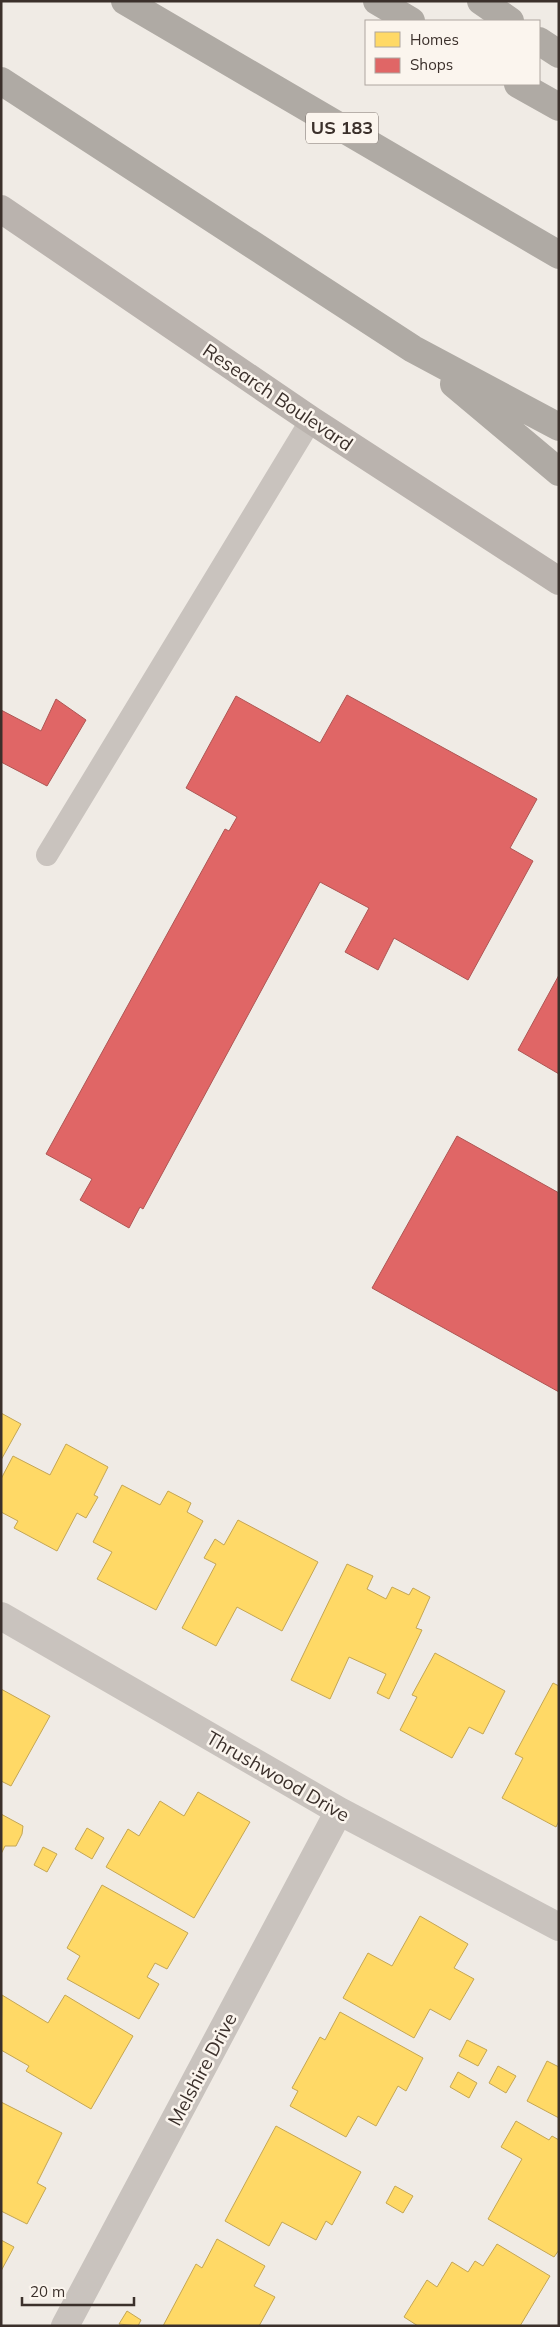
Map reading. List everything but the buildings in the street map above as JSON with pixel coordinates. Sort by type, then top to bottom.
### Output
[{"type":"highway","name":"US 183","points":[[125,1],[559,255]]},
{"type":"highway","points":[[377,1],[409,20]]},
{"type":"highway","points":[[481,1],[509,20]]},
{"type":"highway","points":[[540,42],[559,54]]},
{"type":"highway","points":[[1,81],[413,349],[559,427]]},
{"type":"highway","points":[[520,85],[559,107]]},
{"type":"highway","points":[[413,349],[559,472]]},
{"type":"main road","name":"Research Boulevard","points":[[1,209],[311,420],[559,581]]},
{"type":"street","name":"Thrushwood Drive","points":[[1,1616],[339,1811],[559,1928]]},
{"type":"street","name":"Melshire Drive","points":[[65,2326],[339,1811]]},
{"type":"lane","points":[[47,855],[311,420]]}]
